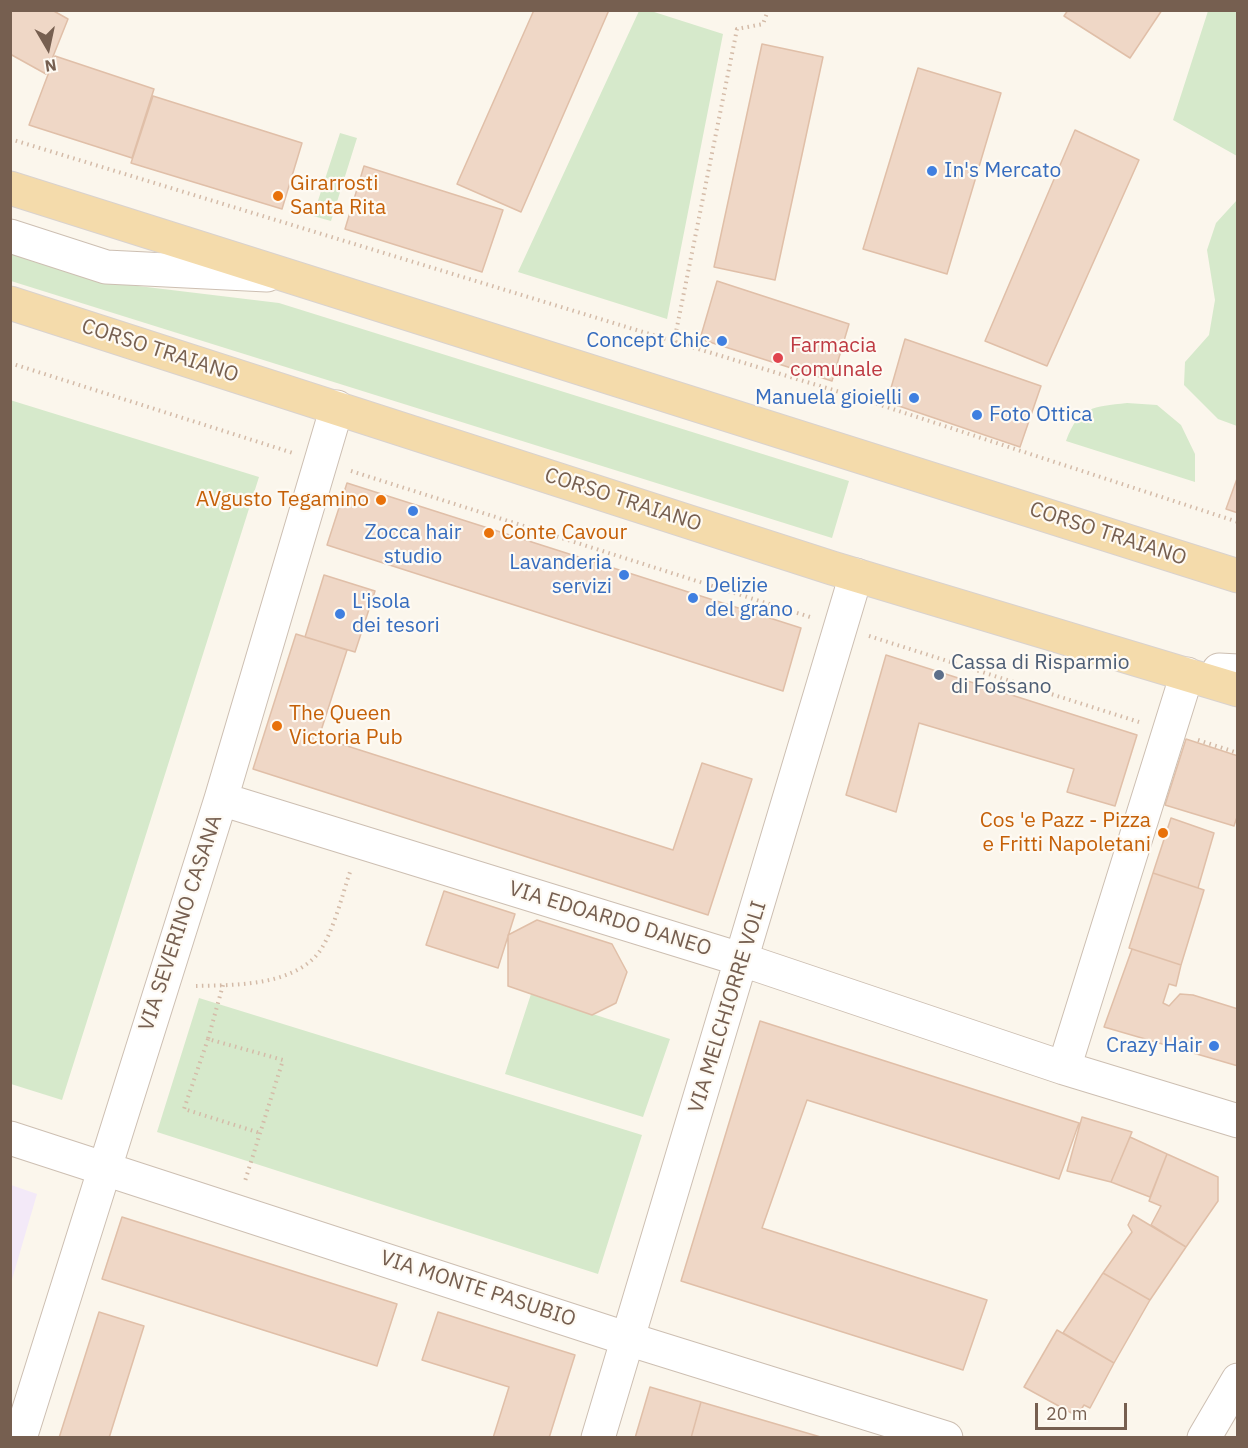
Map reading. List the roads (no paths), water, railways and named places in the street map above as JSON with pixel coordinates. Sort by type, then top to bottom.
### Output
[{"type":"main road","name":"CORSO TRAIANO","points":[[10,188],[1238,576]]},
{"type":"main road","name":"CORSO TRAIANO","points":[[10,303],[856,575],[1224,674]]},
{"type":"street","name":"CORSO TRAIANO","points":[[10,236],[106,267],[292,276]]},
{"type":"street","name":"VIA SEVERINO CASANA","points":[[20,1437],[103,1167],[221,800],[337,407]]},
{"type":"street","name":"VIA MELCHIORRE VOLI","points":[[598,1437],[743,960],[856,575]]},
{"type":"street","points":[[1064,1068],[1170,732],[1224,674]]},
{"type":"street","name":"VIA EDOARDO DANEO","points":[[221,800],[743,960],[1064,1068],[1238,1121]]},
{"type":"street","name":"VIA MONTE PASUBIO","points":[[10,1138],[628,1339],[946,1437]]},
{"type":"street","points":[[1204,1437],[1238,1380]]},
{"type":"place","name":"In's Mercato","points":[[932,171]]},
{"type":"place","name":"Girarrosti Santa Rita","points":[[278,196]]},
{"type":"place","name":"Concept Chic","points":[[722,341]]},
{"type":"place","name":"Farmacia comunale","points":[[778,358]]},
{"type":"place","name":"Manuela gioielli","points":[[914,398]]},
{"type":"place","name":"Foto Ottica","points":[[977,415]]},
{"type":"place","name":"AVgusto Tegamino","points":[[381,500]]},
{"type":"place","name":"Zocca hair studio","points":[[413,511]]},
{"type":"place","name":"Conte Cavour","points":[[489,533]]},
{"type":"place","name":"Lavanderia servizi","points":[[624,575]]},
{"type":"place","name":"Delizie del grano","points":[[693,598]]},
{"type":"place","name":"L'isola dei tesori","points":[[340,614]]},
{"type":"place","name":"Cassa di Risparmio di Fossano","points":[[939,675]]},
{"type":"place","name":"The Queen Victoria Pub","points":[[277,726]]},
{"type":"place","name":"Cos 'e Pazz - Pizza e Fritti Napoletani","points":[[1163,833]]},
{"type":"place","name":"Crazy Hair","points":[[1214,1046]]}]
